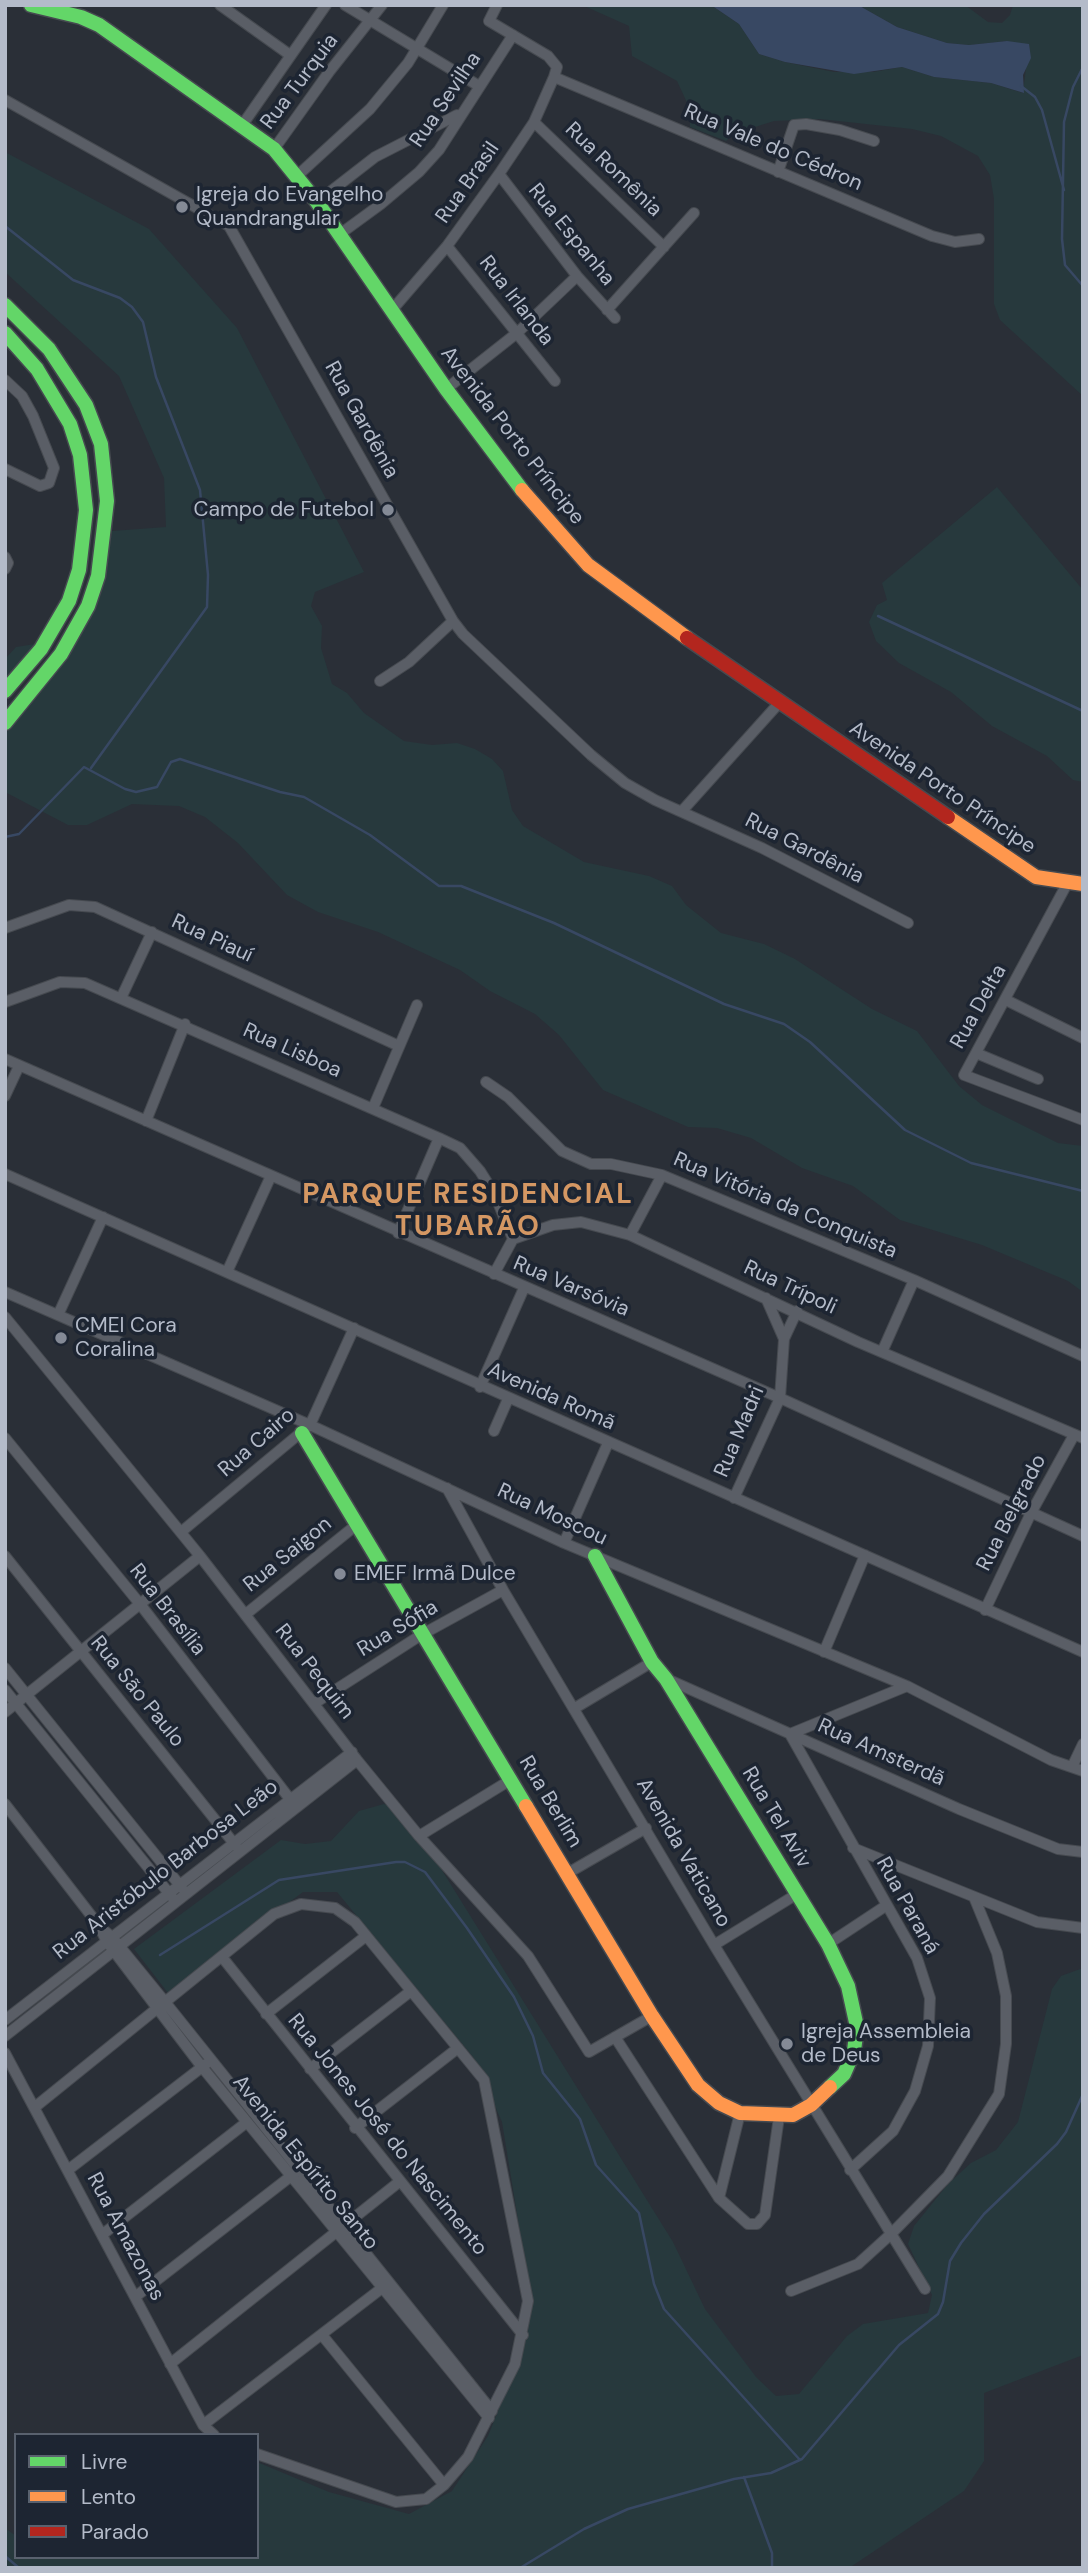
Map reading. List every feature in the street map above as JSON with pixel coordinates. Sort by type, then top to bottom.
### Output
[{"type":"street","name":"Avenida Porto Príncipe","points":[[32,5],[81,17],[99,25],[243,124],[274,149],[340,234],[446,389],[542,515],[588,565],[779,702],[1036,877],[1075,883]]},
{"type":"street","points":[[220,5],[290,55]]},
{"type":"street","points":[[243,124],[326,5]]},
{"type":"street","points":[[345,5],[479,86]]},
{"type":"street","name":"Rua Turquia","points":[[274,149],[329,72],[383,5]]},
{"type":"street","points":[[297,176],[370,109],[417,48],[443,5]]},
{"type":"street","name":"Rua Vale do Cédron","points":[[497,5],[489,21],[548,55],[555,72],[778,172],[932,236],[955,242],[979,239]]},
{"type":"street","name":"Rua Sevilha","points":[[340,234],[419,172],[439,150],[513,36]]},
{"type":"street","name":"Rua Brasil","points":[[392,310],[447,246],[499,174],[534,122],[555,72]]},
{"type":"street","name":"Rua Gardênia","points":[[5,100],[229,226],[453,621],[463,634],[591,755],[625,783],[655,800],[908,923]]},
{"type":"street","points":[[317,202],[375,157],[461,113]]},
{"type":"street","name":"Rua Romênia","points":[[534,122],[664,247]]},
{"type":"street","points":[[778,172],[794,125],[806,124],[840,130],[874,141]]},
{"type":"street","name":"Rua Espanha","points":[[499,174],[577,276],[615,318]]},
{"type":"street","points":[[607,310],[694,213]]},
{"type":"street","name":"Rua Irlanda","points":[[447,246],[555,381]]},
{"type":"street","points":[[446,389],[517,333],[577,276]]},
{"type":"street","points":[[5,305],[50,349],[86,405],[101,444],[107,501],[99,576],[88,606],[61,654],[5,723]]},
{"type":"street","points":[[5,333],[37,369],[70,424],[80,455],[86,510],[79,570],[69,601],[41,649],[5,691]]},
{"type":"street","points":[[5,380],[22,396],[42,435],[53,473],[49,483],[36,485],[5,469]]},
{"type":"street","points":[[5,557],[8,563],[5,569]]},
{"type":"street","points":[[380,681],[409,662],[453,621]]},
{"type":"street","points":[[682,811],[779,702]]},
{"type":"street","name":"Rua Delta","points":[[1075,883],[964,1075],[1083,1120]]},
{"type":"street","name":"Rua Piauí","points":[[5,928],[77,904],[107,912],[399,1046]]},
{"type":"street","points":[[122,996],[152,933]]},
{"type":"street","name":"Rua Lisboa","points":[[5,1002],[67,981],[85,983],[122,996],[439,1138],[460,1148],[480,1171],[495,1195],[513,1239]]},
{"type":"street","points":[[1006,1000],[1083,1038]]},
{"type":"street","points":[[373,1108],[417,1005]]},
{"type":"street","points":[[145,1121],[185,1024]]},
{"type":"street","points":[[976,1053],[1038,1079]]},
{"type":"street","name":"Rua Varsóvia","points":[[5,1059],[270,1178],[780,1398],[1083,1536]]},
{"type":"street","points":[[5,1096],[19,1066]]},
{"type":"street","name":"Rua Vitória da Conquista","points":[[486,1082],[508,1097],[562,1151],[591,1164],[611,1164],[662,1175],[914,1280],[1083,1356]]},
{"type":"street","points":[[398,1233],[439,1138]]},
{"type":"street","name":"Avenida Romã","points":[[5,1174],[354,1328],[480,1387],[1083,1652]]},
{"type":"street","points":[[631,1235],[662,1175]]},
{"type":"street","points":[[227,1272],[270,1178]]},
{"type":"street","points":[[58,1315],[103,1217]]},
{"type":"street","name":"Rua Trípoli","points":[[513,1239],[553,1225],[582,1222],[631,1235],[882,1352],[1078,1436]]},
{"type":"street","points":[[494,1275],[513,1239]]},
{"type":"street","points":[[882,1352],[914,1280]]},
{"type":"street","points":[[480,1387],[524,1287]]},
{"type":"street","name":"Rua Moscou","points":[[5,1292],[306,1429],[447,1488],[564,1543],[907,1686],[1051,1760],[1078,1769]]},
{"type":"street","name":"Rua Madri","points":[[766,1297],[784,1339]]},
{"type":"street","name":"Rua Madri","points":[[734,1498],[780,1398],[784,1339],[797,1311]]},
{"type":"street","name":"Rua Pequim","points":[[7,1322],[181,1532],[419,1836],[528,1956],[589,2052],[615,2037]]},
{"type":"street","name":"Rua Cairo","points":[[181,1532],[306,1429],[354,1328]]},
{"type":"street","points":[[494,1431],[508,1399]]},
{"type":"street","name":"Rua Berlim","points":[[306,1429],[355,1526],[512,1779],[652,2017],[698,2085],[719,2103],[740,2113],[779,2117],[793,2115],[811,2105]]},
{"type":"street","name":"Rua Belgrado","points":[[985,1610],[1031,1513],[1078,1436]]},
{"type":"street","name":"Rua Brasília","points":[[5,1438],[140,1605],[292,1803]]},
{"type":"street","points":[[564,1543],[608,1443]]},
{"type":"street","name":"Avenida Vaticano","points":[[447,1488],[503,1590],[811,2105],[832,2134],[850,2170],[925,2289]]},
{"type":"street","name":"Rua Saigon","points":[[246,1614],[355,1526]]},
{"type":"street","points":[[824,1652],[864,1555]]},
{"type":"street","name":"Rua São Paulo","points":[[5,1556],[241,1852]]},
{"type":"street","points":[[5,1712],[200,1556]]},
{"type":"street","name":"Rua Tel Aviv","points":[[594,1556],[652,1662],[666,1679],[828,1944],[848,1986],[857,2027],[854,2051],[844,2074],[811,2105]]},
{"type":"street","name":"Rua Sófia","points":[[315,1703],[421,1635],[503,1590]]},
{"type":"street","points":[[575,1708],[652,1662]]},
{"type":"street","points":[[5,1668],[187,1894]]},
{"type":"street","name":"Rua Amsterdã","points":[[666,1679],[1033,1839],[1058,1849],[1083,1852]]},
{"type":"street","points":[[790,1734],[907,1686]]},
{"type":"street","points":[[5,1690],[176,1902]]},
{"type":"street","name":"Rua Paraná","points":[[790,1734],[917,1958],[930,1998],[928,2046],[915,2091],[893,2131],[850,2170]]},
{"type":"street","points":[[1078,1769],[1083,1744]]},
{"type":"street","name":"Rua Aristóbulo Barbosa Leão","points":[[5,2020],[232,1842],[292,1803],[354,1756]]},
{"type":"street","points":[[419,1836],[512,1779]]},
{"type":"street","points":[[5,2036],[241,1852],[292,1803]]},
{"type":"street","name":"Avenida Espírito Santo","points":[[5,1804],[9,1816],[100,1927],[206,2064],[491,2415]]},
{"type":"street","points":[[568,1873],[646,1828]]},
{"type":"street","points":[[853,1848],[1037,1922],[1083,1928]]},
{"type":"street","points":[[715,1945],[797,1894]]},
{"type":"street","points":[[791,2291],[858,2264],[891,2234],[947,2176],[999,2094],[1006,2045],[1006,1996],[996,1953],[974,1897]]},
{"type":"street","points":[[35,2107],[274,1914],[301,1904],[335,1908],[355,1922],[484,2080],[527,2301],[523,2335],[514,2364],[468,2457],[444,2485],[426,2499],[396,2502],[259,2455]]},
{"type":"street","points":[[828,1944],[887,1905]]},
{"type":"street","points":[[266,2014],[366,1936]]},
{"type":"street","name":"Rua Jones José do Nascimento","points":[[222,1957],[355,2128],[523,2335]]},
{"type":"street","points":[[310,2070],[411,1991]]},
{"type":"street","points":[[652,2017],[615,2037],[719,2198],[748,2224],[757,2224],[765,2215],[779,2117]]},
{"type":"street","points":[[355,2128],[458,2048]]},
{"type":"street","name":"Rua Amazonas","points":[[5,2053],[203,2425],[212,2433]]},
{"type":"street","points":[[68,2170],[206,2064]]},
{"type":"street","name":"Avenida Espírito Santo","points":[[206,2064],[247,2122],[295,2173]]},
{"type":"street","points":[[719,2198],[740,2113]]},
{"type":"street","points":[[103,2234],[247,2122]]},
{"type":"street","points":[[135,2298],[295,2173]]},
{"type":"street","points":[[170,2364],[399,2182]]},
{"type":"street","points":[[203,2425],[386,2286]]},
{"type":"street","points":[[322,2335],[444,2485]]},
{"type":"shaded area","points":[[582,5],[711,5],[739,24],[759,54],[785,62],[834,72],[873,72],[902,67],[934,77],[991,83],[1023,93],[1026,68],[1007,41],[969,45],[947,43],[897,27],[858,5],[965,5],[988,22],[1002,23],[1010,15],[1013,5],[1083,5],[1083,396],[1000,320],[994,304],[994,199],[990,175],[978,156],[941,136],[912,129],[820,119],[774,121],[733,134],[726,141],[690,127],[690,109],[677,81],[632,56],[629,26]]},
{"type":"shaded area","points":[[5,152],[149,229],[237,328],[364,572],[315,592],[311,606],[322,626],[321,648],[332,684],[347,693],[364,713],[404,741],[432,745],[457,743],[492,759],[503,771],[512,810],[523,826],[584,862],[649,876],[672,886],[686,905],[721,933],[764,944],[795,959],[872,1009],[917,1031],[959,1086],[982,1105],[1058,1143],[1083,1146],[1083,1292],[1068,1281],[982,1245],[900,1220],[853,1186],[802,1168],[751,1138],[717,1128],[688,1127],[603,1090],[559,1035],[535,1014],[490,991],[460,970],[378,932],[318,912],[287,895],[238,843],[205,817],[179,806],[132,804],[87,825],[68,825],[5,792],[5,733],[66,660],[101,593],[112,531],[166,527],[164,478],[119,376],[5,272]]},
{"type":"shaded area","points":[[997,487],[1083,590],[1083,782],[1073,780],[1047,756],[992,726],[951,692],[899,663],[876,641],[869,622],[877,605],[887,600],[882,583]]},
{"type":"shaded area","points":[[35,644],[5,679],[5,659],[16,647]]},
{"type":"shaded area","points":[[384,1804],[407,1814],[673,2242],[705,2309],[756,2377],[776,2396],[799,2394],[847,2336],[863,2324],[928,2313],[932,2295],[908,2244],[914,2226],[948,2184],[971,2163],[996,2150],[1018,2122],[1052,1989],[1061,1976],[1083,1968],[1083,2355],[984,2393],[984,2461],[964,2491],[849,2568],[5,2568],[5,2528],[14,2535],[14,2559],[259,2559],[259,2463],[329,2492],[409,2514],[452,2491],[488,2436],[518,2361],[530,2293],[502,2122],[473,2057],[337,1892],[303,1892],[168,1993],[134,1949],[281,1840],[305,1844],[331,1841],[359,1811]]},
{"type":"water","points":[[711,5],[858,5],[897,27],[947,43],[969,45],[1007,41],[1029,44],[1031,58],[1023,75],[1024,93],[991,83],[934,77],[902,67],[854,74],[785,62],[759,54],[739,24]]},
{"type":"waterway","points":[[1083,67],[1073,87],[1064,122],[1062,239],[1065,265],[1083,286]]},
{"type":"waterway","points":[[1021,86],[1035,97],[1042,110],[1064,190]]},
{"type":"waterway","points":[[5,226],[73,280],[120,298],[132,307],[143,322],[156,377],[200,490],[208,575],[207,607],[91,768]]},
{"type":"waterway","points":[[878,616],[1083,711]]},
{"type":"waterway","points":[[5,837],[19,834],[84,767],[136,792],[157,787],[171,762],[180,759],[280,792],[304,797],[370,835],[439,886],[461,886],[554,923],[724,1004],[784,1024],[810,1042],[905,1130],[971,1163],[1083,1191]]},
{"type":"waterway","points":[[160,1955],[279,1880],[396,1862],[405,1862],[425,1872],[514,1997],[533,2036],[543,2073],[580,2119],[596,2165],[639,2213],[654,2284],[664,2309],[800,2460]]},
{"type":"waterway","points":[[520,2568],[584,2529],[628,2509],[734,2479],[771,2473],[802,2459],[899,2345],[938,2314],[943,2302],[950,2261],[961,2243],[984,2214],[1057,2144],[1066,2132],[1083,2094]]},
{"type":"waterway","points":[[744,2477],[772,2553],[772,2568]]},
{"type":"waterway","points":[[5,2556],[19,2568]]},
{"type":"traffic: fast","points":[[31,5],[81,17],[99,25],[274,149],[317,202],[446,389],[522,490]]},
{"type":"traffic: fast","points":[[5,305],[49,349],[86,405],[101,444],[107,501],[98,576],[88,606],[61,654],[5,723]]},
{"type":"traffic: fast","points":[[5,333],[37,369],[70,424],[80,455],[86,510],[79,570],[69,601],[41,649],[5,691]]},
{"type":"traffic: fast","points":[[302,1433],[526,1806]]},
{"type":"traffic: fast","points":[[595,1556],[652,1662],[666,1679],[828,1944],[848,1986],[857,2027],[854,2051],[844,2074],[830,2087]]},
{"type":"traffic: slow","points":[[522,490],[588,565],[687,638]]},
{"type":"traffic: slow","points":[[948,817],[1036,877],[1083,884]]},
{"type":"traffic: slow","points":[[526,1806],[652,2016],[698,2085],[719,2103],[740,2113],[793,2115],[811,2105],[830,2087]]},
{"type":"traffic: jam","points":[[687,638],[948,817]]},
{"type":"place","name":"Igreja do Evangelho Quandrangular","points":[[182,207]]},
{"type":"place","name":"Campo de Futebol","points":[[388,510]]},
{"type":"place","name":"CMEI Cora Coralina","points":[[61,1338]]},
{"type":"place","name":"EMEF Irmã Dulce","points":[[340,1574]]},
{"type":"place","name":"Igreja Assembleia de Deus","points":[[787,2044]]},
{"type":"district","name":"PARQUE RESIDENCIAL TUBARÃO","points":[[468,1212]]}]
